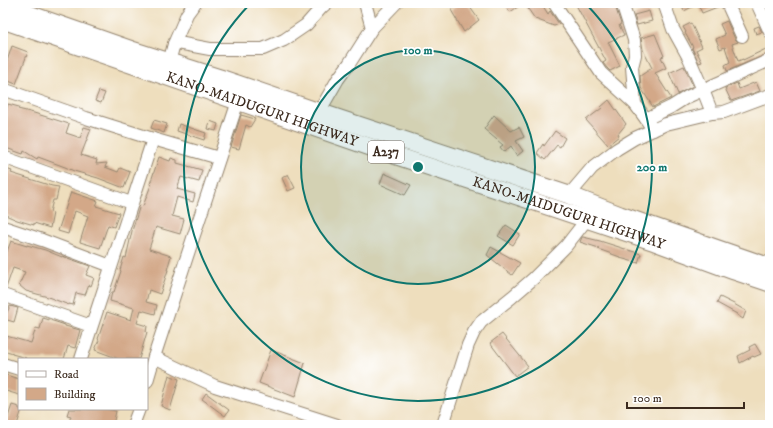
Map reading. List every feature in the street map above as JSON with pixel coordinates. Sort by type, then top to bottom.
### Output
[{"type":"highway","name":"KANO-MAIDUGURI HIGHWAY","points":[[3,5],[169,62],[379,150],[655,242],[770,283]]},
{"type":"highway","name":"KANO-MAIDUGURI HIGHWAY","points":[[3,20],[241,93],[318,112],[569,195],[620,215],[770,267]]},
{"type":"street","points":[[169,62],[174,44],[187,14],[194,3]]},
{"type":"street","points":[[174,44],[178,43],[210,50],[263,49],[284,40],[306,25],[327,3]]},
{"type":"street","points":[[365,3],[372,28]]},
{"type":"street","points":[[318,112],[372,28],[396,3]]},
{"type":"street","points":[[554,3],[601,73],[635,104],[653,130]]},
{"type":"street","points":[[622,3],[634,40],[635,55],[632,67],[635,104]]},
{"type":"street","points":[[664,3],[673,29],[689,58],[712,113]]},
{"type":"street","points":[[727,3],[742,36]]},
{"type":"street","points":[[757,3],[770,32]]},
{"type":"street","points":[[646,119],[671,108],[703,90],[770,60]]},
{"type":"street","points":[[3,89],[86,118],[219,158]]},
{"type":"street","points":[[148,378],[241,93]]},
{"type":"street","points":[[569,195],[592,168],[617,149],[635,138],[666,124],[712,113],[724,112],[770,95]]},
{"type":"street","points":[[81,358],[153,139]]},
{"type":"street","points":[[3,157],[131,203]]},
{"type":"street","points":[[443,425],[468,345],[478,325],[544,268],[566,246],[587,219]]},
{"type":"street","points":[[3,227],[111,266]]},
{"type":"street","points":[[3,294],[91,326]]},
{"type":"street","points":[[154,357],[215,386],[337,425]]},
{"type":"street","points":[[3,364],[18,369]]},
{"type":"street","points":[[133,425],[139,410]]},
{"type":"building","points":[[461,3],[467,3],[479,20],[464,32],[451,10]]},
{"type":"building","points":[[504,3],[524,3],[510,12]]},
{"type":"building","points":[[524,3],[541,3],[548,14],[550,11],[559,24],[554,26],[535,19]]},
{"type":"building","points":[[575,3],[614,3],[621,24],[619,25],[624,35],[608,42],[620,66],[610,71],[603,63],[606,61]]},
{"type":"building","points":[[680,3],[720,3],[720,6],[702,13],[698,4],[684,11]]},
{"type":"building","points":[[649,11],[652,21],[637,25],[634,15]]},
{"type":"building","points":[[727,21],[735,39],[738,42],[732,44],[738,61],[770,47],[770,53],[727,71],[725,65],[730,62],[725,47],[720,49],[716,39],[725,35],[720,24]]},
{"type":"building","points":[[691,23],[702,47],[696,50],[702,62],[699,63],[683,27]]},
{"type":"building","points":[[759,26],[762,32],[756,34],[754,28]]},
{"type":"building","points":[[655,34],[664,56],[661,57],[666,68],[655,73],[671,98],[653,107],[641,88],[640,76],[652,68],[643,50],[641,38]]},
{"type":"building","points":[[12,46],[28,52],[16,84],[3,79],[3,73]]},
{"type":"building","points":[[684,66],[693,86],[678,94],[669,73]]},
{"type":"building","points":[[756,82],[760,91],[731,101],[725,88],[737,83],[739,89]]},
{"type":"building","points":[[99,91],[105,93],[101,103],[95,101]]},
{"type":"building","points":[[609,100],[626,124],[618,134],[619,136],[608,145],[586,120],[602,108],[601,107]]},
{"type":"building","points":[[8,104],[19,107],[18,109],[69,124],[66,133],[80,138],[84,127],[91,129],[81,155],[97,160],[96,164],[107,163],[105,167],[118,172],[120,168],[130,172],[124,188],[38,157],[37,159],[24,151],[23,154],[3,147],[3,111],[5,112]]},
{"type":"building","points":[[241,115],[255,119],[250,127],[246,125],[239,149],[231,147]]},
{"type":"building","points":[[494,115],[511,131],[519,127],[524,137],[516,141],[523,151],[517,156],[511,146],[504,152],[500,147],[503,145],[484,129]]},
{"type":"building","points":[[154,120],[167,124],[164,133],[151,128]]},
{"type":"building","points":[[210,121],[218,124],[216,131],[208,129]]},
{"type":"building","points":[[179,124],[206,133],[204,140],[177,131]]},
{"type":"building","points":[[555,131],[565,138],[560,147],[557,145],[545,160],[537,153]]},
{"type":"building","points":[[159,157],[170,161],[171,158],[177,160],[177,163],[202,170],[199,182],[181,177],[177,189],[195,194],[193,202],[177,197],[172,216],[184,219],[180,234],[156,227],[149,249],[171,256],[160,294],[149,290],[146,302],[157,305],[155,314],[141,310],[137,323],[147,326],[147,332],[139,358],[116,358],[95,350],[107,312],[131,320],[134,308],[110,301],[112,292],[114,292],[121,271],[124,257],[126,258],[140,205],[143,206],[151,185],[150,184]]},
{"type":"building","points":[[3,168],[12,171],[11,173],[59,187],[56,200],[53,200],[50,212],[53,213],[50,228],[17,220],[3,214],[6,207],[3,206]]},
{"type":"building","points":[[384,173],[411,185],[405,195],[380,184]]},
{"type":"building","points":[[288,174],[295,188],[288,191],[282,178]]},
{"type":"building","points":[[71,192],[98,201],[96,206],[119,213],[114,227],[108,225],[100,248],[80,242],[88,216],[75,211],[68,234],[58,231]]},
{"type":"building","points":[[506,225],[520,234],[513,245],[498,236]]},
{"type":"building","points":[[582,237],[641,254],[638,263],[620,258],[598,249],[599,248],[580,242]]},
{"type":"building","points":[[11,241],[45,250],[90,266],[86,275],[94,278],[91,286],[89,285],[85,295],[76,293],[73,305],[69,305],[26,291],[19,285],[25,272],[13,268],[6,288],[3,288],[3,262]]},
{"type":"building","points":[[491,247],[520,263],[512,275],[487,255]]},
{"type":"building","points":[[720,297],[746,311],[743,319],[717,303]]},
{"type":"building","points":[[10,306],[18,308],[14,322],[4,319]]},
{"type":"building","points":[[43,318],[80,330],[75,348],[68,346],[64,358],[26,358],[3,350],[3,335],[31,343],[36,328],[40,329]]},
{"type":"building","points":[[502,334],[528,366],[515,376],[490,343]]},
{"type":"building","points":[[755,344],[761,354],[754,357],[753,356],[740,363],[738,356],[750,350],[749,347]]},
{"type":"building","points":[[271,350],[305,363],[295,397],[259,383]]},
{"type":"building","points":[[3,374],[18,379],[18,395],[3,390]]},
{"type":"building","points":[[169,375],[179,379],[170,410],[161,406]]},
{"type":"building","points":[[206,393],[229,410],[225,416],[202,399]]},
{"type":"building","points":[[12,405],[18,407],[18,410],[22,410],[17,425],[6,423]]},
{"type":"building","points":[[69,410],[116,411],[113,425],[68,425],[71,416],[67,415]]}]
